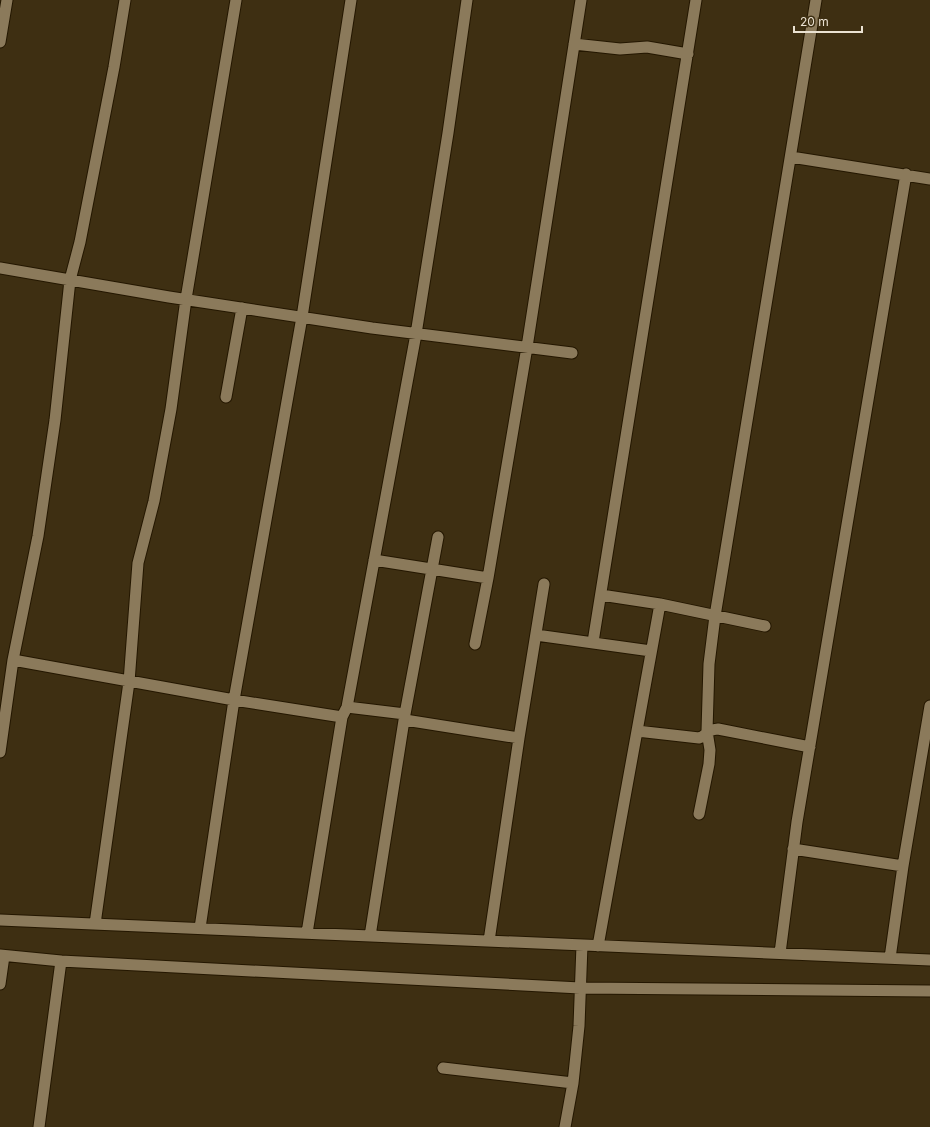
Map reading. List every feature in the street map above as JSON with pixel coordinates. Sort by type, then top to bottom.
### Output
[{"type":"street","points":[[0,42],[7,0]]},
{"type":"street","points":[[0,752],[4,694],[13,660],[38,536],[55,420],[70,280],[80,242],[114,67],[125,0]]},
{"type":"street","points":[[95,924],[129,682],[138,563],[154,501],[171,409],[186,300],[236,0]]},
{"type":"street","points":[[200,928],[234,700],[302,317],[351,0]]},
{"type":"street","points":[[307,933],[344,712],[416,334],[448,134],[467,0]]},
{"type":"street","points":[[475,644],[488,578],[581,0]]},
{"type":"street","points":[[593,642],[696,0]]},
{"type":"street","points":[[700,814],[709,764],[710,750],[707,731],[709,664],[715,616],[816,0]]},
{"type":"street","points":[[574,44],[620,49],[647,47],[688,54]]},
{"type":"street","points":[[790,157],[930,178]]},
{"type":"street","points":[[780,953],[793,849],[906,174]]},
{"type":"street","points":[[0,268],[186,300],[416,334],[572,353]]},
{"type":"street","points":[[226,397],[242,308]]},
{"type":"street","points":[[370,936],[405,717],[438,537]]},
{"type":"street","points":[[374,560],[488,578]]},
{"type":"street","points":[[489,941],[519,738],[544,584]]},
{"type":"street","points":[[601,595],[660,604],[765,626]]},
{"type":"street","points":[[598,946],[660,604]]},
{"type":"street","points":[[536,635],[651,651]]},
{"type":"street","points":[[13,660],[234,700],[405,717],[519,738]]},
{"type":"street","points":[[890,958],[903,866],[930,706]]},
{"type":"street","points":[[637,731],[694,738],[702,737],[707,731],[718,729],[810,747]]},
{"type":"street","points":[[793,849],[903,866]]},
{"type":"street","points":[[0,920],[930,960]]},
{"type":"street","points":[[565,1127],[573,1083],[579,1026],[582,945]]},
{"type":"street","points":[[0,984],[2,956],[61,961],[580,988],[930,991]]},
{"type":"street","points":[[39,1127],[61,961]]},
{"type":"street","points":[[443,1068],[573,1083]]}]
